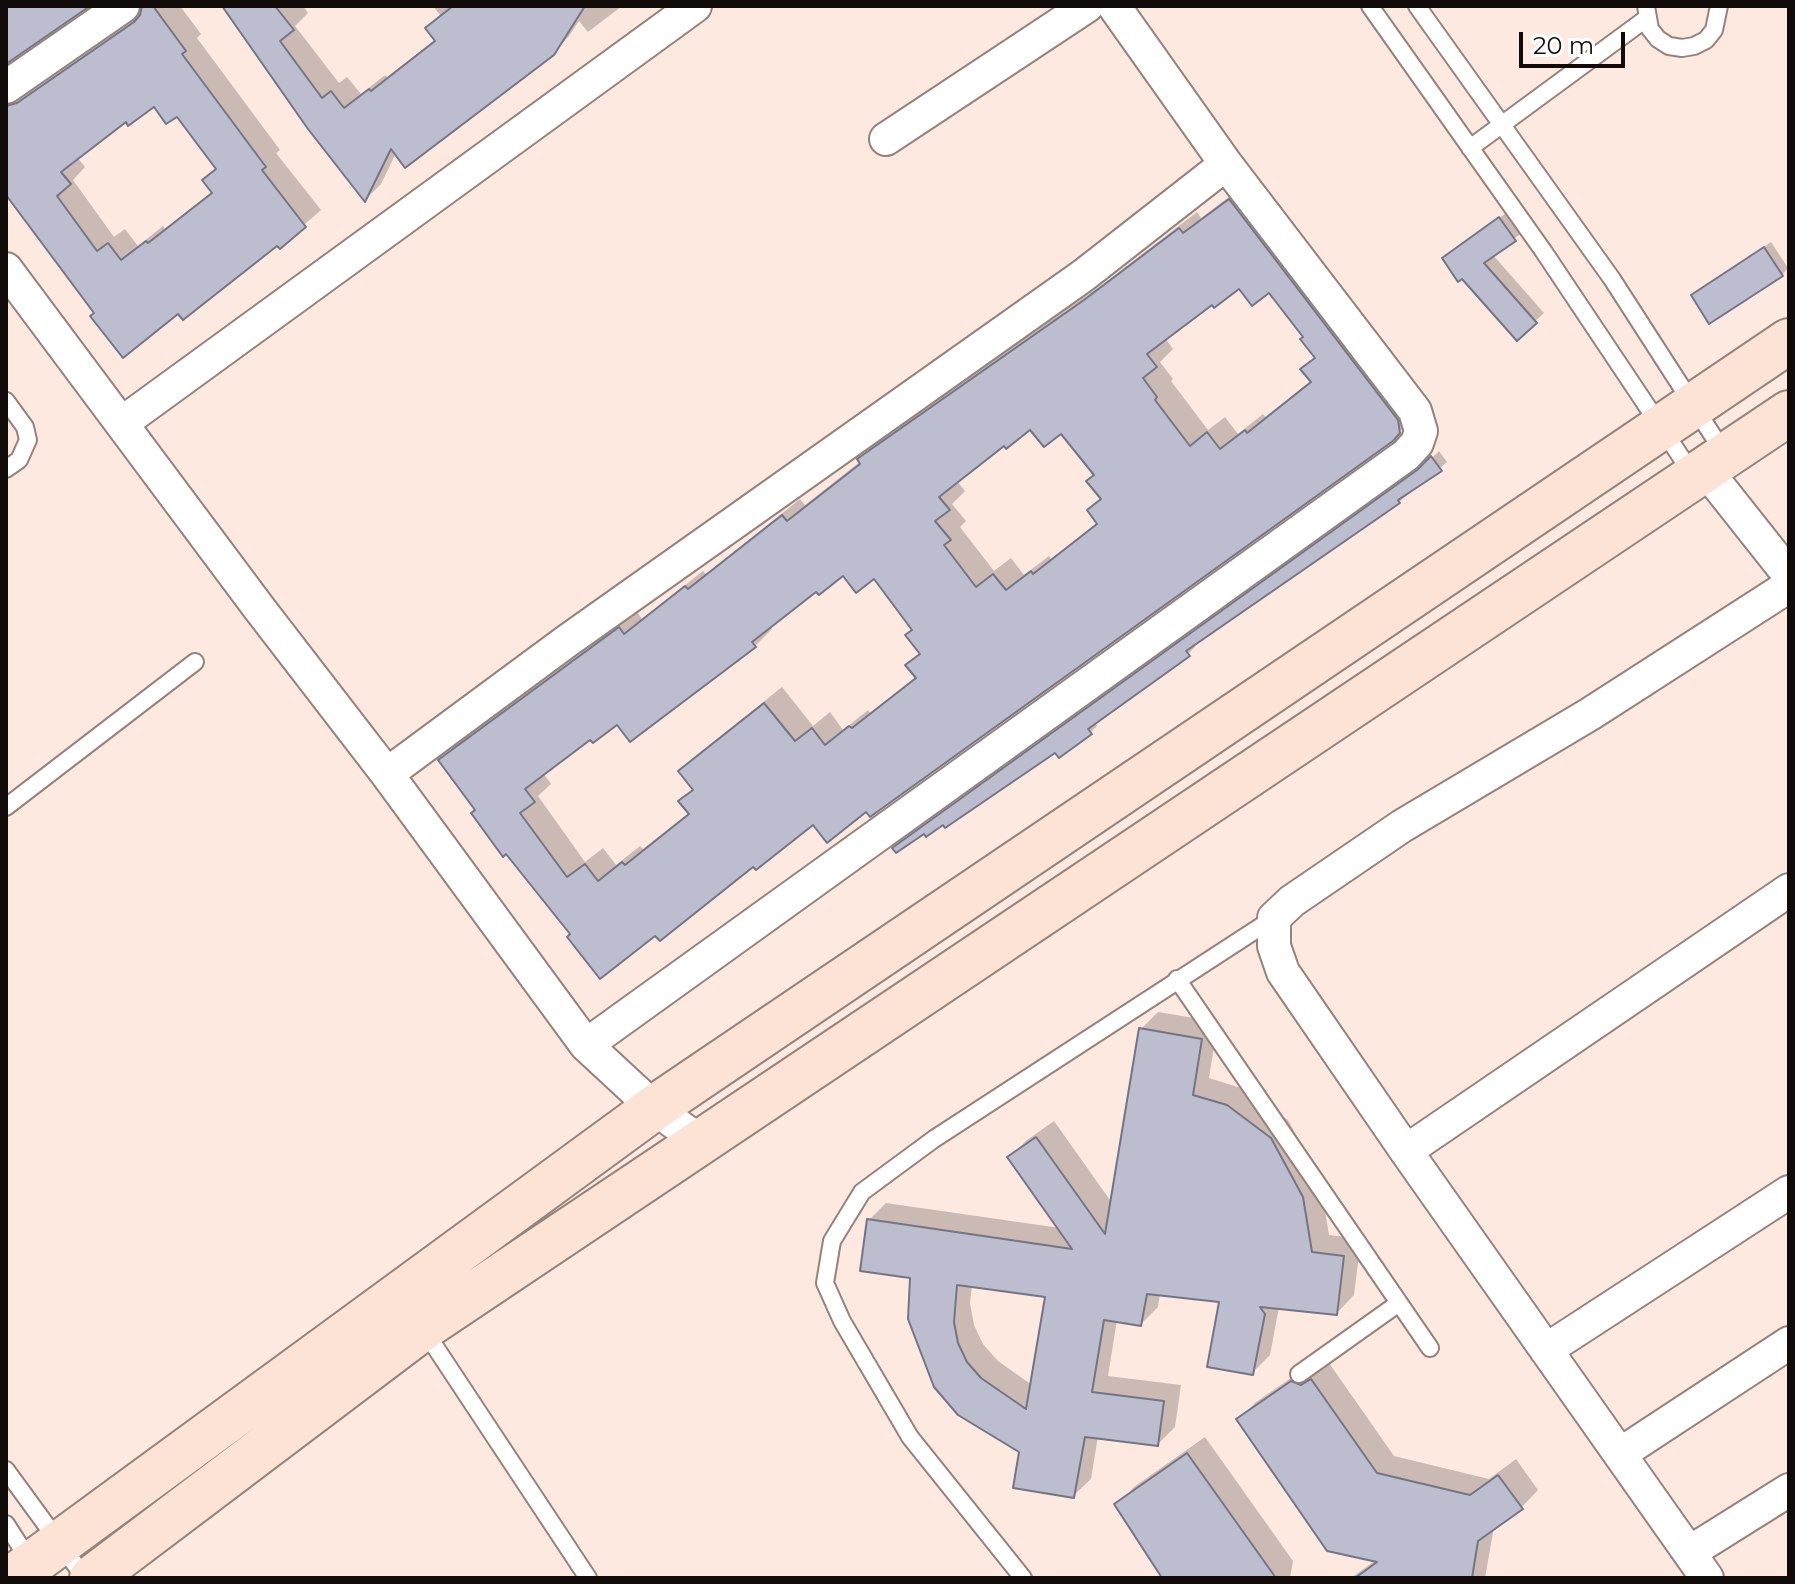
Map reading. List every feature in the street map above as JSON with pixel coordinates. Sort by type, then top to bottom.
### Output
[{"type":"street","points":[[6,87],[123,6]]},
{"type":"street","points":[[122,423],[695,6]]},
{"type":"street","points":[[886,139],[1087,6]]},
{"type":"street","points":[[586,1045],[1406,455],[1417,443],[1421,431],[1415,411],[1226,164],[1114,6]]},
{"type":"street","points":[[387,774],[567,641],[1084,275],[1226,164]]},
{"type":"street","points":[[6,269],[387,774],[586,1045],[654,1108],[701,1142]]},
{"type":"street","points":[[36,1566],[654,1108],[1789,341]]},
{"type":"street","points":[[92,1578],[423,1328],[1789,413]]},
{"type":"street","points":[[1708,467],[1789,575]]},
{"type":"street","points":[[1789,586],[1590,714],[1402,826],[1292,901],[1274,918],[1274,946],[1283,972],[1699,1565],[1789,1490]]},
{"type":"street","points":[[1406,1151],[1789,890]]},
{"type":"street","points":[[1546,1350],[1789,1192]]},
{"type":"street","points":[[1620,1454],[1789,1343]]},
{"type":"lane","points":[[1370,6],[1544,252],[1677,416],[1708,467]]},
{"type":"lane","points":[[1417,6],[1612,279],[1677,416],[1708,467]]},
{"type":"lane","points":[[1470,148],[1646,12],[1658,39],[1669,46],[1682,48],[1694,46],[1714,30],[1719,6]]},
{"type":"lane","points":[[6,401],[25,427],[28,440],[19,460],[6,469]]},
{"type":"lane","points":[[6,807],[195,662]]},
{"type":"lane","points":[[1023,1578],[910,1437],[842,1321],[825,1283],[832,1241],[862,1192],[934,1139],[1274,918]]},
{"type":"lane","points":[[1177,979],[1430,1348]]},
{"type":"lane","points":[[1299,1374],[1399,1303]]},
{"type":"lane","points":[[423,1328],[588,1578]]},
{"type":"lane","points":[[6,1470],[36,1566]]},
{"type":"lane","points":[[6,1524],[36,1566],[85,1578]]},
{"type":"building","points":[[6,6],[90,6],[6,64]]},
{"type":"building","points":[[142,6],[153,6],[186,51],[182,54],[266,167],[262,170],[306,227],[183,320],[178,314],[123,358],[90,316],[94,313],[6,195],[6,106],[17,103],[140,15]],"holes":[[[154,107],[166,124],[177,117],[216,169],[202,180],[212,193],[121,260],[108,243],[97,251],[57,196],[71,184],[61,172],[126,122],[128,126]]]},
{"type":"building","points":[[222,6],[275,6],[294,30],[280,41],[322,98],[331,91],[344,108],[435,41],[425,28],[453,6],[585,6],[554,55],[405,168],[391,149],[365,202],[308,129]]},
{"type":"building","points":[[1229,199],[1398,420],[1400,433],[870,817],[866,812],[827,843],[813,825],[756,870],[753,867],[660,941],[655,936],[600,979],[567,937],[570,934],[506,854],[503,857],[471,813],[475,810],[438,760],[619,627],[624,634],[685,586],[688,589],[782,515],[787,521],[860,464],[857,459],[1084,300],[1179,228],[1183,233]],"holes":[[[1239,289],[1252,306],[1269,293],[1315,358],[1300,369],[1311,382],[1247,433],[1245,430],[1220,449],[1207,432],[1190,446],[1155,400],[1157,397],[1143,378],[1157,367],[1147,354],[1212,305],[1214,308]],[[1030,430],[1044,447],[1061,434],[1094,475],[1086,481],[1101,499],[1087,510],[1097,524],[1033,574],[1031,571],[1006,590],[993,574],[976,587],[944,545],[951,540],[935,521],[950,510],[939,497],[1004,446],[1006,449]],[[843,576],[856,593],[874,579],[912,630],[905,635],[920,654],[905,665],[916,678],[825,745],[812,728],[795,741],[764,703],[678,771],[693,790],[678,801],[689,814],[625,865],[622,862],[598,881],[585,864],[567,877],[520,813],[535,802],[525,789],[590,740],[593,743],[617,725],[630,742],[756,647],[752,642],[816,592],[819,595]]]},
{"type":"building","points":[[1499,217],[1516,241],[1484,263],[1537,323],[1517,341],[1462,279],[1458,282],[1442,258]]},
{"type":"building","points":[[1764,247],[1783,276],[1709,324],[1691,295]]},
{"type":"building","points":[[1431,456],[1442,471],[1186,651],[1190,656],[1088,729],[1092,734],[1059,758],[1055,753],[945,828],[943,825],[926,837],[924,834],[896,853],[892,848],[1417,470]]},
{"type":"building","points":[[1139,1028],[1202,1039],[1193,1095],[1227,1105],[1271,1138],[1303,1197],[1312,1252],[1344,1256],[1337,1315],[1260,1307],[1265,1314],[1253,1375],[1207,1367],[1219,1302],[1147,1294],[1141,1326],[1104,1320],[1092,1392],[1164,1401],[1158,1446],[1085,1437],[1074,1498],[1013,1488],[1019,1452],[958,1415],[934,1387],[908,1319],[910,1278],[860,1271],[867,1219],[1072,1249],[1007,1157],[1036,1137],[1105,1234]],"holes":[[[957,1285],[1045,1297],[1026,1409],[981,1378],[967,1362],[958,1343],[954,1322]]]},
{"type":"building","points":[[1311,1379],[1377,1473],[1470,1495],[1498,1475],[1523,1509],[1478,1541],[1472,1578],[1355,1578],[1377,1562],[1327,1551],[1236,1419],[1291,1381],[1301,1385]]},
{"type":"building","points":[[1187,1453],[1276,1578],[1162,1578],[1114,1504]]}]
